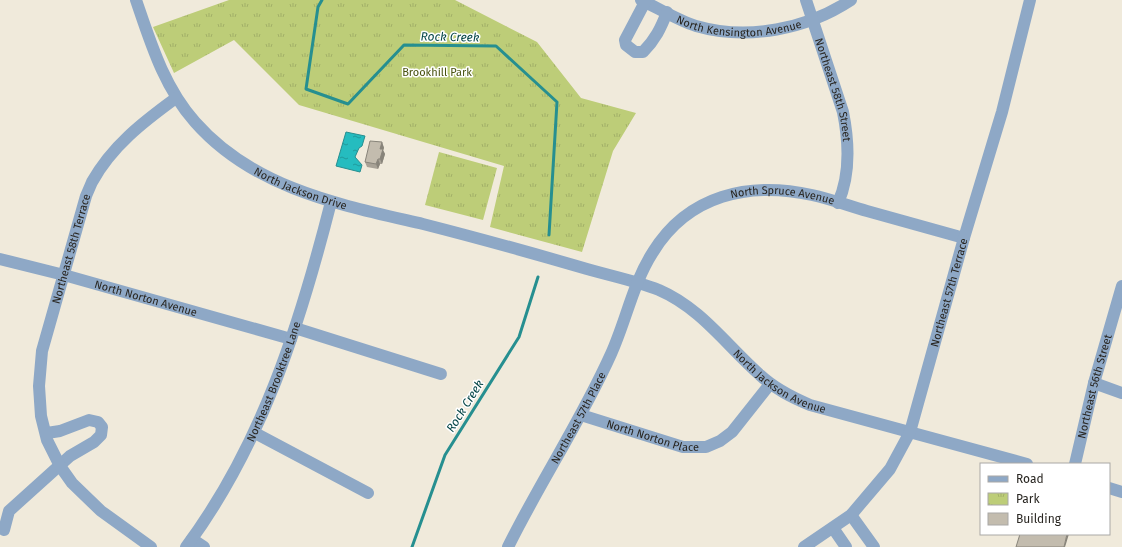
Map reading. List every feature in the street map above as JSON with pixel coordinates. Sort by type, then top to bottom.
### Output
[{"type":"street","name":"North Jackson Drive","points":[[136,0],[155,57],[176,98],[194,122],[210,138],[231,155],[277,182],[331,202],[490,241],[554,260]]},
{"type":"street","name":"Northeast 58th Street","points":[[806,0],[843,112],[846,128],[848,152],[846,176],[843,191],[838,203]]},
{"type":"street","points":[[813,19],[851,0]]},
{"type":"street","name":"Northeast 57th Terrace","points":[[804,547],[851,515],[890,470],[910,432],[964,238],[1002,112],[1030,0]]},
{"type":"street","name":"North Kensington Avenue","points":[[667,12],[662,27],[652,43],[643,52],[635,52],[626,45],[625,40],[643,1],[667,12],[695,26],[732,32],[770,31],[813,19]]},
{"type":"street","name":"Northeast 58th Terrace","points":[[151,547],[101,511],[72,483],[60,466],[47,440],[47,433],[41,416],[39,386],[40,368],[45,339],[86,196],[101,166],[129,134],[149,117],[176,98]]},
{"type":"street","name":"North Spruce Avenue","points":[[637,283],[645,264],[661,239],[677,222],[708,201],[744,192],[771,191],[805,194],[964,238]]},
{"type":"street","name":"Northeast Brooktree Lane","points":[[189,543],[234,473],[255,433],[293,333],[313,271],[331,202]]},
{"type":"street","name":"North Norton Avenue","points":[[0,259],[293,333],[441,374]]},
{"type":"street","name":"North Jackson Avenue","points":[[554,260],[659,290],[694,310],[770,384],[790,396],[810,405],[1023,463]]},
{"type":"street","name":"Northeast 57th Place","points":[[508,547],[581,415],[612,352],[629,311],[637,283]]},
{"type":"street","name":"Northeast 56th Street","points":[[1075,463],[1094,383],[1122,286]]},
{"type":"street","points":[[1094,383],[1122,393]]},
{"type":"street","name":"North Norton Place","points":[[581,415],[683,447],[706,447],[720,441],[732,432],[770,384]]},
{"type":"street","points":[[4,530],[9,511],[70,456],[94,442],[101,435],[102,428],[98,422],[89,420],[60,431],[47,433]]},
{"type":"street","points":[[255,433],[368,493]]},
{"type":"street","points":[[1110,488],[1122,492]]},
{"type":"street","points":[[851,515],[874,547]]},
{"type":"street","points":[[833,528],[846,547]]},
{"type":"street","points":[[189,543],[204,547]]},
{"type":"green space","name":"Brookhill Park","points":[[229,0],[455,0],[537,42],[581,98],[636,113],[613,151],[582,252],[490,227],[504,166],[299,105],[234,40],[174,73],[153,27]]},
{"type":"green space","points":[[439,152],[497,168],[483,220],[425,205]]},
{"type":"water","points":[[346,132],[365,136],[362,146],[359,148],[355,157],[362,165],[360,172],[336,166]]},
{"type":"building","points":[[370,141],[382,142],[380,149],[383,149],[380,159],[378,159],[376,164],[365,162]]},
{"type":"building","points":[[1020,535],[1067,535],[1064,547],[1016,547]]},
{"type":"waterway","name":"Rock Creek","points":[[322,0],[318,7],[306,89],[348,104],[404,45],[496,46],[557,102],[549,235]]},
{"type":"waterway","name":"Rock Creek","points":[[412,547],[445,455],[519,337],[538,277]]}]
